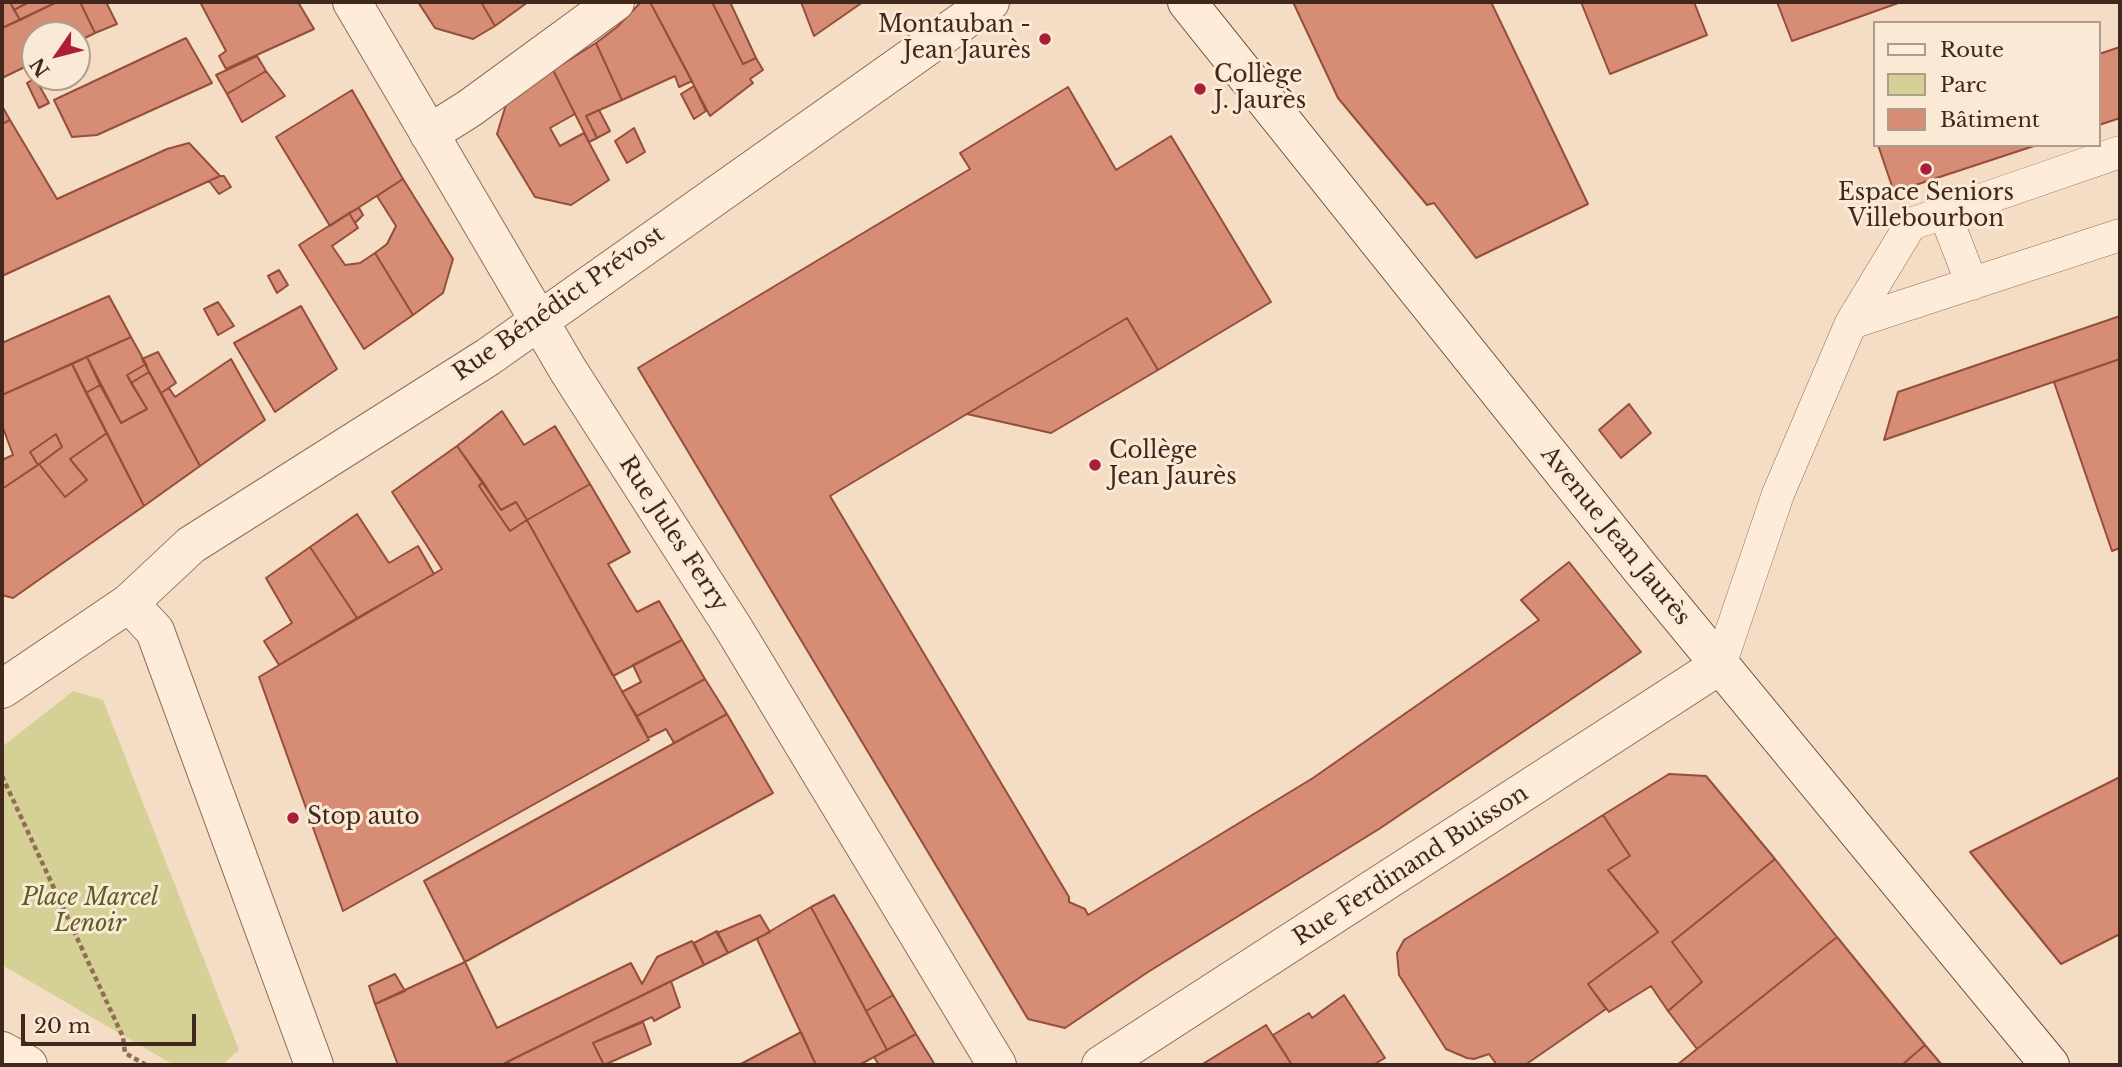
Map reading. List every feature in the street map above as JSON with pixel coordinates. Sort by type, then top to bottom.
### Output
[{"type":"street","name":"Rue Jules Ferry","points":[[352,2],[538,321],[734,629],[997,1065]]},
{"type":"street","points":[[429,134],[470,108],[615,2]]},
{"type":"street","name":"Rue Bénédict Prévost","points":[[128,603],[191,545],[488,357],[598,276],[990,2]]},
{"type":"street","name":"Avenue Jean Jaurès","points":[[1188,2],[1720,665],[2050,1065]]},
{"type":"street","points":[[2,690],[128,603],[155,631],[314,1065]]},
{"type":"street","name":"Rue Ferdinand Buisson","points":[[1101,1065],[1720,665]]},
{"type":"street","points":[[2,1051],[28,1065]]},
{"type":"lane","points":[[1720,665],[1778,494],[1851,323],[1911,224],[2120,152]]},
{"type":"lane","points":[[1944,212],[1972,284]]},
{"type":"lane","points":[[1851,323],[2120,235]]},
{"type":"path","points":[[2,776],[124,1037],[125,1053],[146,1065]]},
{"type":"green space","name":"Place Marcel Lenoir","points":[[73,691],[103,700],[239,1050],[222,1065],[174,1065],[2,965],[2,747]]},
{"type":"building","points":[[2,2],[10,2],[20,20],[2,28]]},
{"type":"building","points":[[10,2],[25,2],[26,3],[14,10]]},
{"type":"building","points":[[29,2],[57,2],[20,20],[14,10]]},
{"type":"building","points":[[57,2],[80,2],[89,21],[21,21],[21,69],[2,78],[2,28]]},
{"type":"building","points":[[80,2],[106,2],[117,24],[95,33]]},
{"type":"building","points":[[200,2],[298,2],[314,29],[226,69],[219,56],[226,51]]},
{"type":"building","points":[[418,2],[481,2],[495,26],[473,39],[435,28]]},
{"type":"building","points":[[481,2],[528,2],[495,26]]},
{"type":"building","points":[[641,2],[650,2],[692,81],[679,87],[675,76],[622,100],[596,43],[617,27]]},
{"type":"building","points":[[650,2],[712,2],[743,64],[756,58],[763,70],[750,79],[753,83],[710,116]]},
{"type":"building","points":[[712,2],[730,2],[756,58],[743,64]]},
{"type":"building","points":[[801,2],[863,2],[814,36]]},
{"type":"building","points":[[1293,2],[1491,2],[1588,204],[1476,258],[1434,203],[1427,205],[1338,98]]},
{"type":"building","points":[[1581,2],[1694,2],[1707,35],[1610,74]]},
{"type":"building","points":[[1777,2],[1901,2],[1792,41]]},
{"type":"building","points":[[186,38],[212,83],[97,135],[72,137],[54,100],[73,91],[91,91],[91,83]]},
{"type":"building","points":[[596,43],[622,100],[586,116],[597,138],[589,142],[553,70]]},
{"type":"building","points":[[2120,47],[2120,118],[2101,124],[2101,53]]},
{"type":"building","points":[[257,56],[266,71],[227,94],[216,75]]},
{"type":"building","points":[[553,70],[575,114],[550,128],[560,146],[584,133],[609,180],[571,205],[535,197],[497,134],[508,98]]},
{"type":"building","points":[[266,71],[285,96],[242,122],[227,94]]},
{"type":"building","points":[[694,86],[706,111],[694,119],[681,94]]},
{"type":"building","points":[[1068,87],[1116,170],[1171,136],[1271,302],[1158,370],[1127,318],[830,496],[1069,897],[1069,902],[1085,909],[1088,915],[1313,778],[1539,620],[1521,600],[1569,562],[1641,652],[1379,829],[1148,972],[1065,1028],[1028,1019],[638,368],[970,169],[960,153]]},
{"type":"building","points":[[352,90],[403,179],[330,226],[276,137]]},
{"type":"building","points":[[31,91],[42,91],[49,103],[39,108]]},
{"type":"building","points":[[2,106],[10,120],[2,124]]},
{"type":"building","points":[[599,110],[610,131],[597,138],[586,116]]},
{"type":"building","points":[[10,120],[57,199],[167,149],[189,143],[220,176],[2,276],[2,124]]},
{"type":"building","points":[[634,128],[645,152],[627,163],[615,141]]},
{"type":"building","name":"Espace Seniors Villebourbon","points":[[1879,147],[2031,147],[1894,192]]},
{"type":"building","points":[[224,176],[231,187],[219,194],[209,181]]},
{"type":"building","points":[[403,179],[453,259],[443,293],[413,315],[375,253],[387,244],[396,226],[377,196]]},
{"type":"building","points":[[359,208],[363,215],[355,223],[349,213]]},
{"type":"building","points":[[349,213],[358,228],[332,246],[345,265],[360,263],[375,253],[413,315],[364,349],[299,245]]},
{"type":"building","points":[[279,270],[288,285],[277,293],[268,276]]},
{"type":"building","points":[[109,296],[131,337],[2,395],[2,343]]},
{"type":"building","points":[[218,302],[234,326],[218,335],[204,309]]},
{"type":"building","points":[[301,306],[337,369],[275,412],[234,343]]},
{"type":"building","points":[[2120,316],[2120,359],[1884,440],[1898,392]]},
{"type":"building","points":[[1127,318],[1158,370],[1051,433],[967,414]]},
{"type":"building","points":[[131,337],[146,364],[127,375],[147,409],[121,423],[87,357]]},
{"type":"building","points":[[158,352],[176,383],[161,393],[142,359]]},
{"type":"building","points":[[87,357],[100,385],[86,393],[72,364]]},
{"type":"building","points":[[231,359],[265,420],[200,466],[161,393],[169,388],[175,397]]},
{"type":"building","points":[[2120,359],[2120,548],[2112,551],[2054,382]]},
{"type":"building","points":[[72,364],[107,433],[70,459],[87,480],[65,497],[39,464],[62,447],[56,434],[30,452],[38,465],[2,489],[2,460],[13,455],[2,425],[2,395]]},
{"type":"building","points":[[146,364],[149,372],[131,383],[127,375]]},
{"type":"building","points":[[149,372],[200,466],[144,506],[86,393],[100,385],[121,423],[147,409],[131,383]]},
{"type":"building","points":[[1629,404],[1651,433],[1621,458],[1599,430]]},
{"type":"building","points":[[502,411],[524,445],[555,426],[590,484],[527,520],[516,502],[501,510],[457,446]]},
{"type":"building","points":[[107,433],[144,506],[13,598],[2,595],[2,489],[39,464],[65,497],[87,480],[70,459]]},
{"type":"building","points":[[56,434],[62,447],[38,465],[30,452]]},
{"type":"building","points":[[457,446],[483,482],[479,486],[510,531],[527,520],[649,740],[343,911],[259,677],[442,569],[392,492]]},
{"type":"building","points":[[483,482],[501,510],[516,502],[527,520],[510,531],[479,486]]},
{"type":"building","points":[[590,484],[630,552],[608,564],[637,612],[659,601],[682,640],[613,676],[527,520]]},
{"type":"building","points":[[357,514],[389,563],[418,546],[434,574],[357,618],[310,547]]},
{"type":"building","points":[[310,547],[357,618],[279,665],[264,641],[292,623],[266,578]]},
{"type":"building","points":[[682,640],[705,679],[637,716],[622,692],[641,682],[633,665]]},
{"type":"building","points":[[705,679],[727,714],[674,743],[666,729],[648,738],[637,716]]},
{"type":"building","points":[[727,714],[773,793],[465,962],[424,881]]},
{"type":"building","points":[[1669,774],[1706,776],[1775,859],[1672,942],[1702,982],[1668,1011],[1651,986],[1609,1012],[1588,984],[1658,932],[1608,870],[1630,856],[1603,815]]},
{"type":"building","points":[[2120,777],[2120,934],[2061,964],[1970,852]]},
{"type":"building","points":[[1603,815],[1630,856],[1608,870],[1658,932],[1588,984],[1606,1009],[1525,1065],[1497,1065],[1489,1054],[1474,1059],[1446,1049],[1399,975],[1397,953],[1404,940]]},
{"type":"building","points":[[1775,859],[1837,937],[1697,1049],[1668,1011],[1702,982],[1672,942]]},
{"type":"building","points":[[834,895],[893,995],[866,1011],[811,907]]},
{"type":"building","points":[[811,907],[887,1050],[859,1065],[816,1065],[757,939]]},
{"type":"building","points":[[760,915],[770,932],[728,953],[717,933]]},
{"type":"building","points":[[717,931],[728,953],[704,965],[694,943]]},
{"type":"building","points":[[1837,937],[1925,1045],[1902,1065],[1677,1065]]},
{"type":"building","points":[[692,941],[704,965],[501,1065],[398,1065],[375,1004],[465,962],[497,1028],[631,963],[642,984],[657,957]]},
{"type":"building","points":[[395,974],[405,991],[375,1004],[369,986]]},
{"type":"building","points":[[671,981],[680,1007],[654,1021],[652,1017],[593,1043],[604,1065],[510,1065],[509,1061]]},
{"type":"building","points":[[893,995],[916,1034],[887,1050],[866,1011]]},
{"type":"building","points":[[1344,995],[1385,1058],[1373,1065],[1292,1065],[1273,1035],[1309,1013],[1312,1018]]},
{"type":"building","points":[[643,1022],[651,1044],[604,1065],[593,1043]]},
{"type":"building","points":[[1266,1025],[1292,1065],[1201,1065]]},
{"type":"building","points":[[801,1032],[816,1065],[739,1065]]},
{"type":"building","points":[[916,1034],[935,1065],[879,1065],[874,1057]]},
{"type":"building","points":[[1925,1045],[1942,1065],[1902,1065]]},
{"type":"place","name":"Montauban - Jean Jaurès","points":[[1045,39]]},
{"type":"place","name":"Collège J. Jaurès","points":[[1200,89]]},
{"type":"place","name":"Espace Seniors Villebourbon","points":[[1926,169]]},
{"type":"place","name":"Collège Jean Jaurès","points":[[1095,465]]},
{"type":"place","name":"Stop auto","points":[[293,818]]}]
